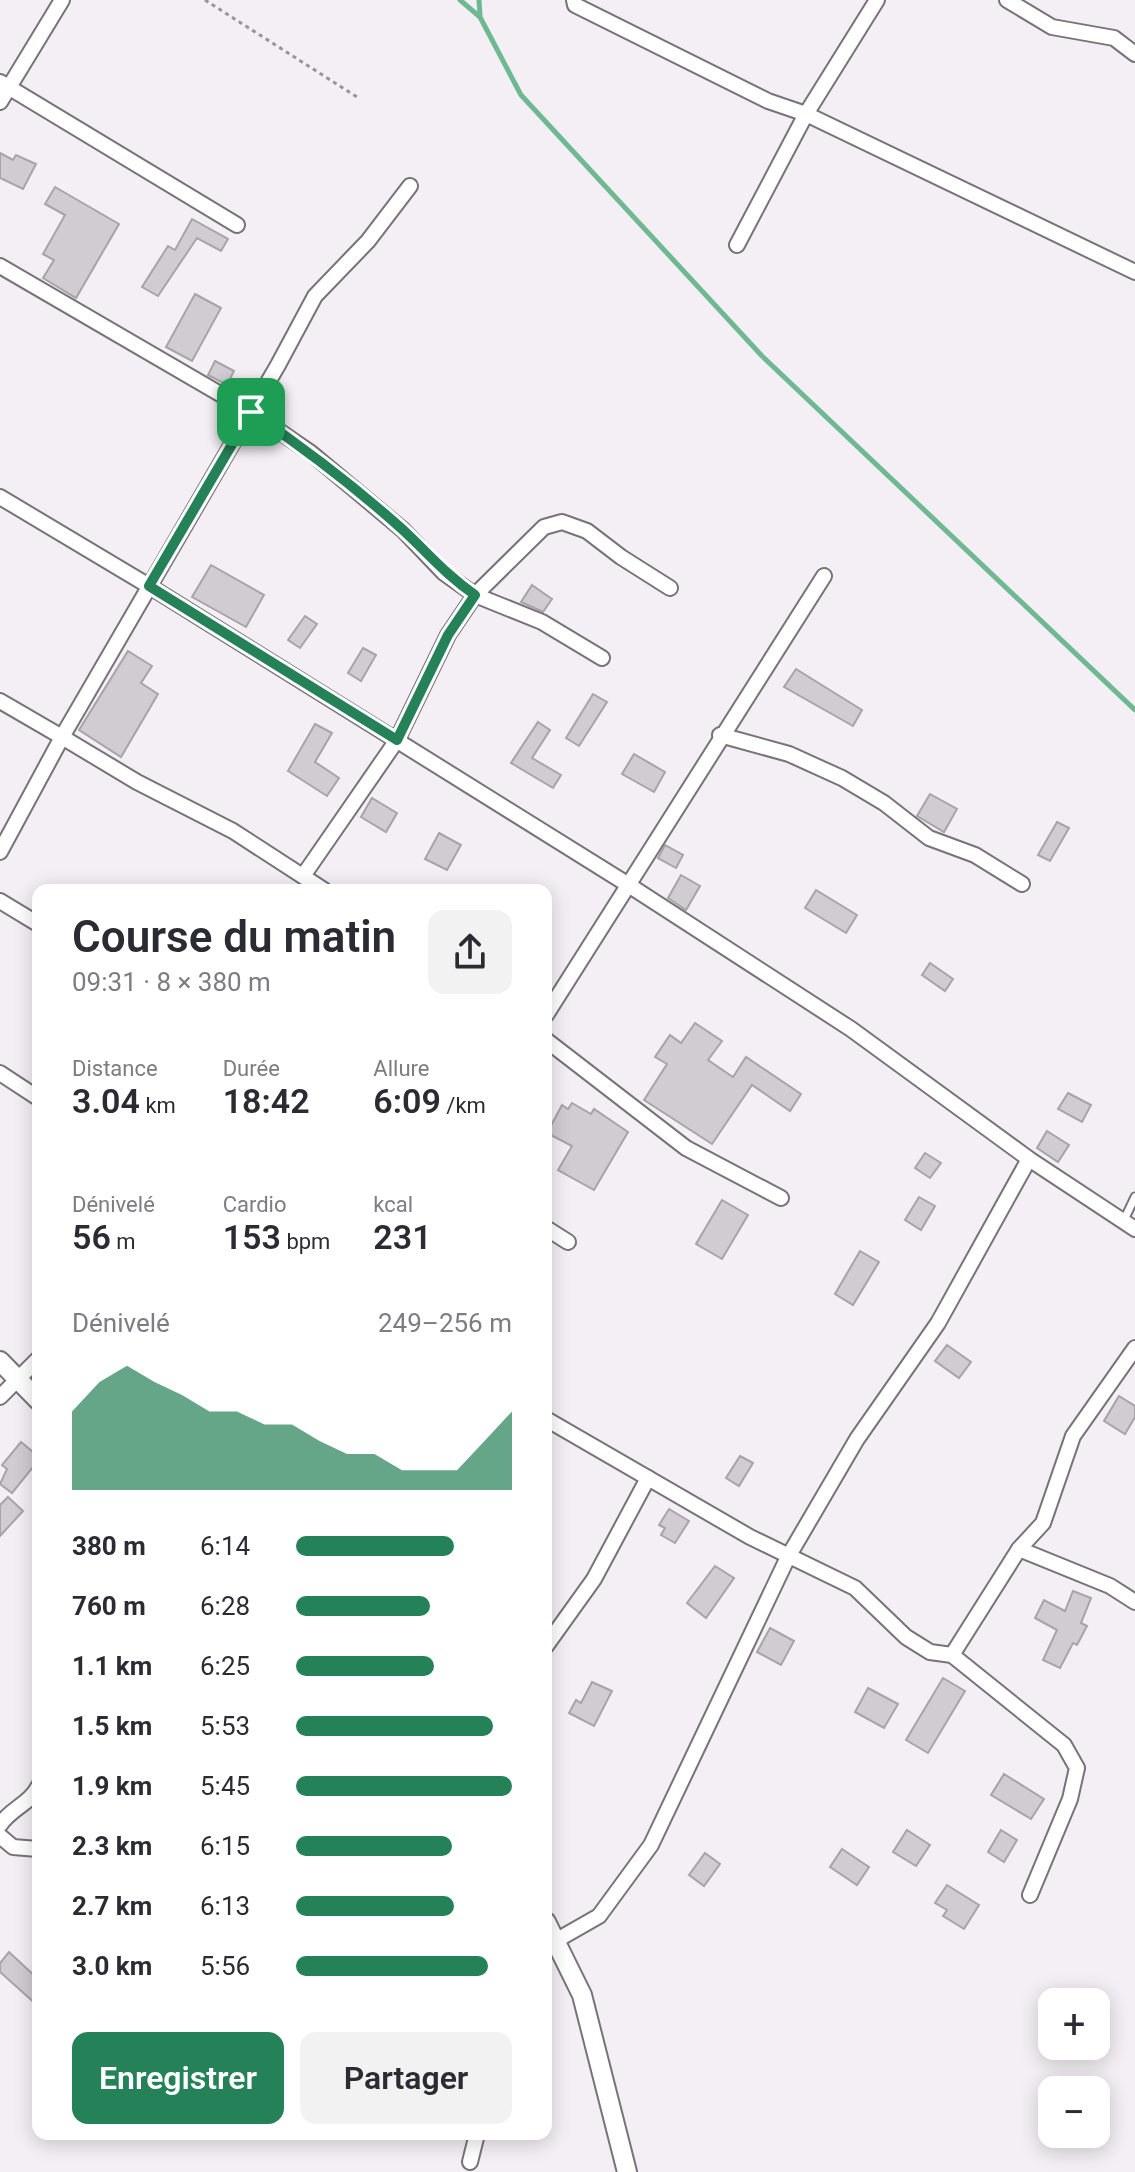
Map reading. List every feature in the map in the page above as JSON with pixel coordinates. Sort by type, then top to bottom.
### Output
[{"type":"street","points":[[0,102],[4,85],[62,0]]},
{"type":"street","points":[[574,0],[575,5],[768,101],[806,114],[1135,272]]},
{"type":"street","points":[[737,245],[806,114],[877,0]]},
{"type":"street","points":[[1007,0],[1052,27],[1114,38],[1135,54]]},
{"type":"street","points":[[4,85],[237,225]]},
{"type":"street","points":[[0,852],[62,737],[315,296],[368,241],[410,186]]},
{"type":"street","points":[[0,266],[251,412],[311,453],[403,530],[444,573],[475,595],[542,622],[602,658]]},
{"type":"street","points":[[0,497],[149,586],[627,884],[851,1029],[1029,1159],[1130,1224]]},
{"type":"street","points":[[303,876],[397,740],[448,635],[475,595],[544,527],[562,522],[587,531],[670,588]]},
{"type":"street","points":[[552,1005],[720,735],[824,576]]},
{"type":"street","points":[[0,701],[137,782],[233,831],[315,884]]},
{"type":"street","points":[[720,735],[789,754],[842,778],[884,803],[929,838],[975,855],[1022,884]]},
{"type":"street","points":[[0,901],[32,920]]},
{"type":"street","points":[[552,1045],[686,1148],[781,1198]]},
{"type":"street","points":[[0,1073],[32,1094]]},
{"type":"street","points":[[557,1940],[599,1916],[651,1845],[788,1557],[857,1439],[938,1323],[1029,1159]]},
{"type":"street","points":[[552,1232],[568,1242]]},
{"type":"street","points":[[952,1655],[1019,1549],[1043,1523],[1073,1436],[1135,1348]]},
{"type":"street","points":[[0,1361],[32,1394]]},
{"type":"street","points":[[0,1397],[32,1365]]},
{"type":"street","points":[[552,1422],[788,1557],[855,1588],[906,1637],[930,1652],[952,1655],[1064,1745],[1077,1768],[1070,1799],[1030,1895]]},
{"type":"street","points":[[552,1638],[594,1579],[648,1478]]},
{"type":"street","points":[[1019,1549],[1110,1586],[1135,1602]]},
{"type":"street","points":[[0,1825],[7,1814],[32,1796]]},
{"type":"street","points":[[0,1836],[13,1847],[32,1849]]},
{"type":"street","points":[[552,1932],[582,1995],[627,2172]]},
{"type":"street","points":[[470,2162],[476,2140]]},
{"type":"lane","points":[[1130,1224],[1135,1197]]},
{"type":"path","points":[[205,0],[357,97]]},
{"type":"building","points":[[0,153],[13,160],[16,155],[36,164],[23,189],[0,178]]},
{"type":"building","points":[[55,187],[119,224],[76,298],[43,278],[54,260],[43,254],[65,215],[45,204]]},
{"type":"building","points":[[192,219],[228,239],[221,251],[197,238],[158,296],[142,287],[168,246],[175,250]]},
{"type":"building","points":[[195,294],[221,308],[192,361],[166,347]]},
{"type":"building","points":[[215,361],[234,371],[227,385],[208,375]]},
{"type":"building","points":[[211,565],[264,595],[246,627],[192,597]]},
{"type":"building","points":[[532,585],[552,599],[543,612],[521,602]]},
{"type":"building","points":[[305,616],[317,624],[300,648],[288,640]]},
{"type":"building","points":[[363,648],[376,655],[361,681],[348,673]]},
{"type":"building","points":[[128,651],[152,666],[141,683],[158,694],[121,757],[79,730]]},
{"type":"building","points":[[796,669],[862,710],[853,726],[784,687]]},
{"type":"building","points":[[593,694],[607,702],[579,746],[566,738]]},
{"type":"building","points":[[538,722],[550,730],[532,758],[561,775],[553,788],[511,763]]},
{"type":"building","points":[[315,724],[332,733],[315,762],[339,778],[327,796],[288,771]]},
{"type":"building","points":[[634,754],[665,772],[654,792],[622,774]]},
{"type":"building","points":[[930,794],[957,809],[944,832],[917,816]]},
{"type":"building","points":[[372,798],[397,813],[386,832],[361,817]]},
{"type":"building","points":[[1057,822],[1069,828],[1050,861],[1038,855]]},
{"type":"building","points":[[439,833],[461,845],[447,870],[425,859]]},
{"type":"building","points":[[665,845],[683,855],[676,868],[658,858]]},
{"type":"building","points":[[681,875],[700,886],[686,910],[668,898]]},
{"type":"building","points":[[816,890],[857,915],[846,933],[805,908]]},
{"type":"building","points":[[930,963],[953,979],[945,991],[922,975]]},
{"type":"building","points":[[695,1023],[722,1041],[708,1060],[733,1077],[746,1057],[801,1094],[790,1111],[752,1085],[712,1144],[644,1100],[667,1064],[655,1057],[670,1035],[681,1043]]},
{"type":"building","points":[[1068,1093],[1091,1105],[1082,1122],[1058,1109]]},
{"type":"building","points":[[572,1103],[591,1114],[594,1109],[628,1132],[594,1190],[558,1170],[572,1146],[552,1136],[552,1124],[562,1105],[568,1109]]},
{"type":"building","points":[[1047,1131],[1069,1145],[1058,1162],[1037,1148]]},
{"type":"building","points":[[925,1153],[941,1163],[930,1178],[915,1168]]},
{"type":"building","points":[[919,1197],[935,1206],[921,1230],[905,1220]]},
{"type":"building","points":[[722,1200],[748,1215],[722,1259],[696,1244]]},
{"type":"building","points":[[860,1251],[879,1262],[853,1305],[835,1294]]},
{"type":"building","points":[[947,1345],[971,1362],[959,1378],[935,1361]]},
{"type":"building","points":[[1119,1396],[1135,1406],[1135,1417],[1125,1434],[1104,1421]]},
{"type":"building","points":[[21,1442],[32,1451],[32,1468],[12,1493],[0,1484],[7,1469],[2,1465]]},
{"type":"building","points":[[740,1456],[753,1463],[739,1486],[726,1478]]},
{"type":"building","points":[[8,1497],[23,1511],[0,1536],[0,1505]]},
{"type":"building","points":[[669,1509],[689,1521],[675,1543],[661,1535],[665,1528],[659,1525]]},
{"type":"building","points":[[715,1566],[734,1578],[706,1618],[687,1603]]},
{"type":"building","points":[[1073,1591],[1091,1598],[1081,1623],[1087,1626],[1077,1645],[1073,1643],[1060,1668],[1043,1660],[1057,1630],[1035,1618],[1044,1600],[1065,1611]]},
{"type":"building","points":[[770,1628],[794,1641],[781,1665],[757,1652]]},
{"type":"building","points":[[943,1678],[965,1691],[928,1753],[906,1740]]},
{"type":"building","points":[[592,1682],[612,1691],[594,1726],[569,1713],[576,1700],[581,1703]]},
{"type":"building","points":[[868,1688],[898,1704],[884,1728],[855,1712]]},
{"type":"building","points":[[1004,1774],[1044,1799],[1031,1819],[991,1795]]},
{"type":"building","points":[[907,1830],[930,1845],[916,1866],[893,1852]]},
{"type":"building","points":[[1001,1830],[1017,1840],[1004,1862],[988,1852]]},
{"type":"building","points":[[842,1849],[869,1867],[857,1885],[830,1867]]},
{"type":"building","points":[[705,1853],[720,1864],[704,1886],[689,1875]]},
{"type":"building","points":[[947,1885],[979,1905],[964,1929],[943,1916],[947,1910],[935,1903]]},
{"type":"building","points":[[9,1952],[32,1973],[32,2001],[0,1972],[0,1963]]},
{"type":"waterway","points":[[460,0],[480,17],[521,95],[762,356],[1135,710]]},
{"type":"waterway","points":[[479,0],[480,15]]},
{"type":"route","points":[[251,412],[311,453],[403,530],[444,573],[475,595],[448,635],[433,672],[397,740],[149,586],[251,412]]}]
